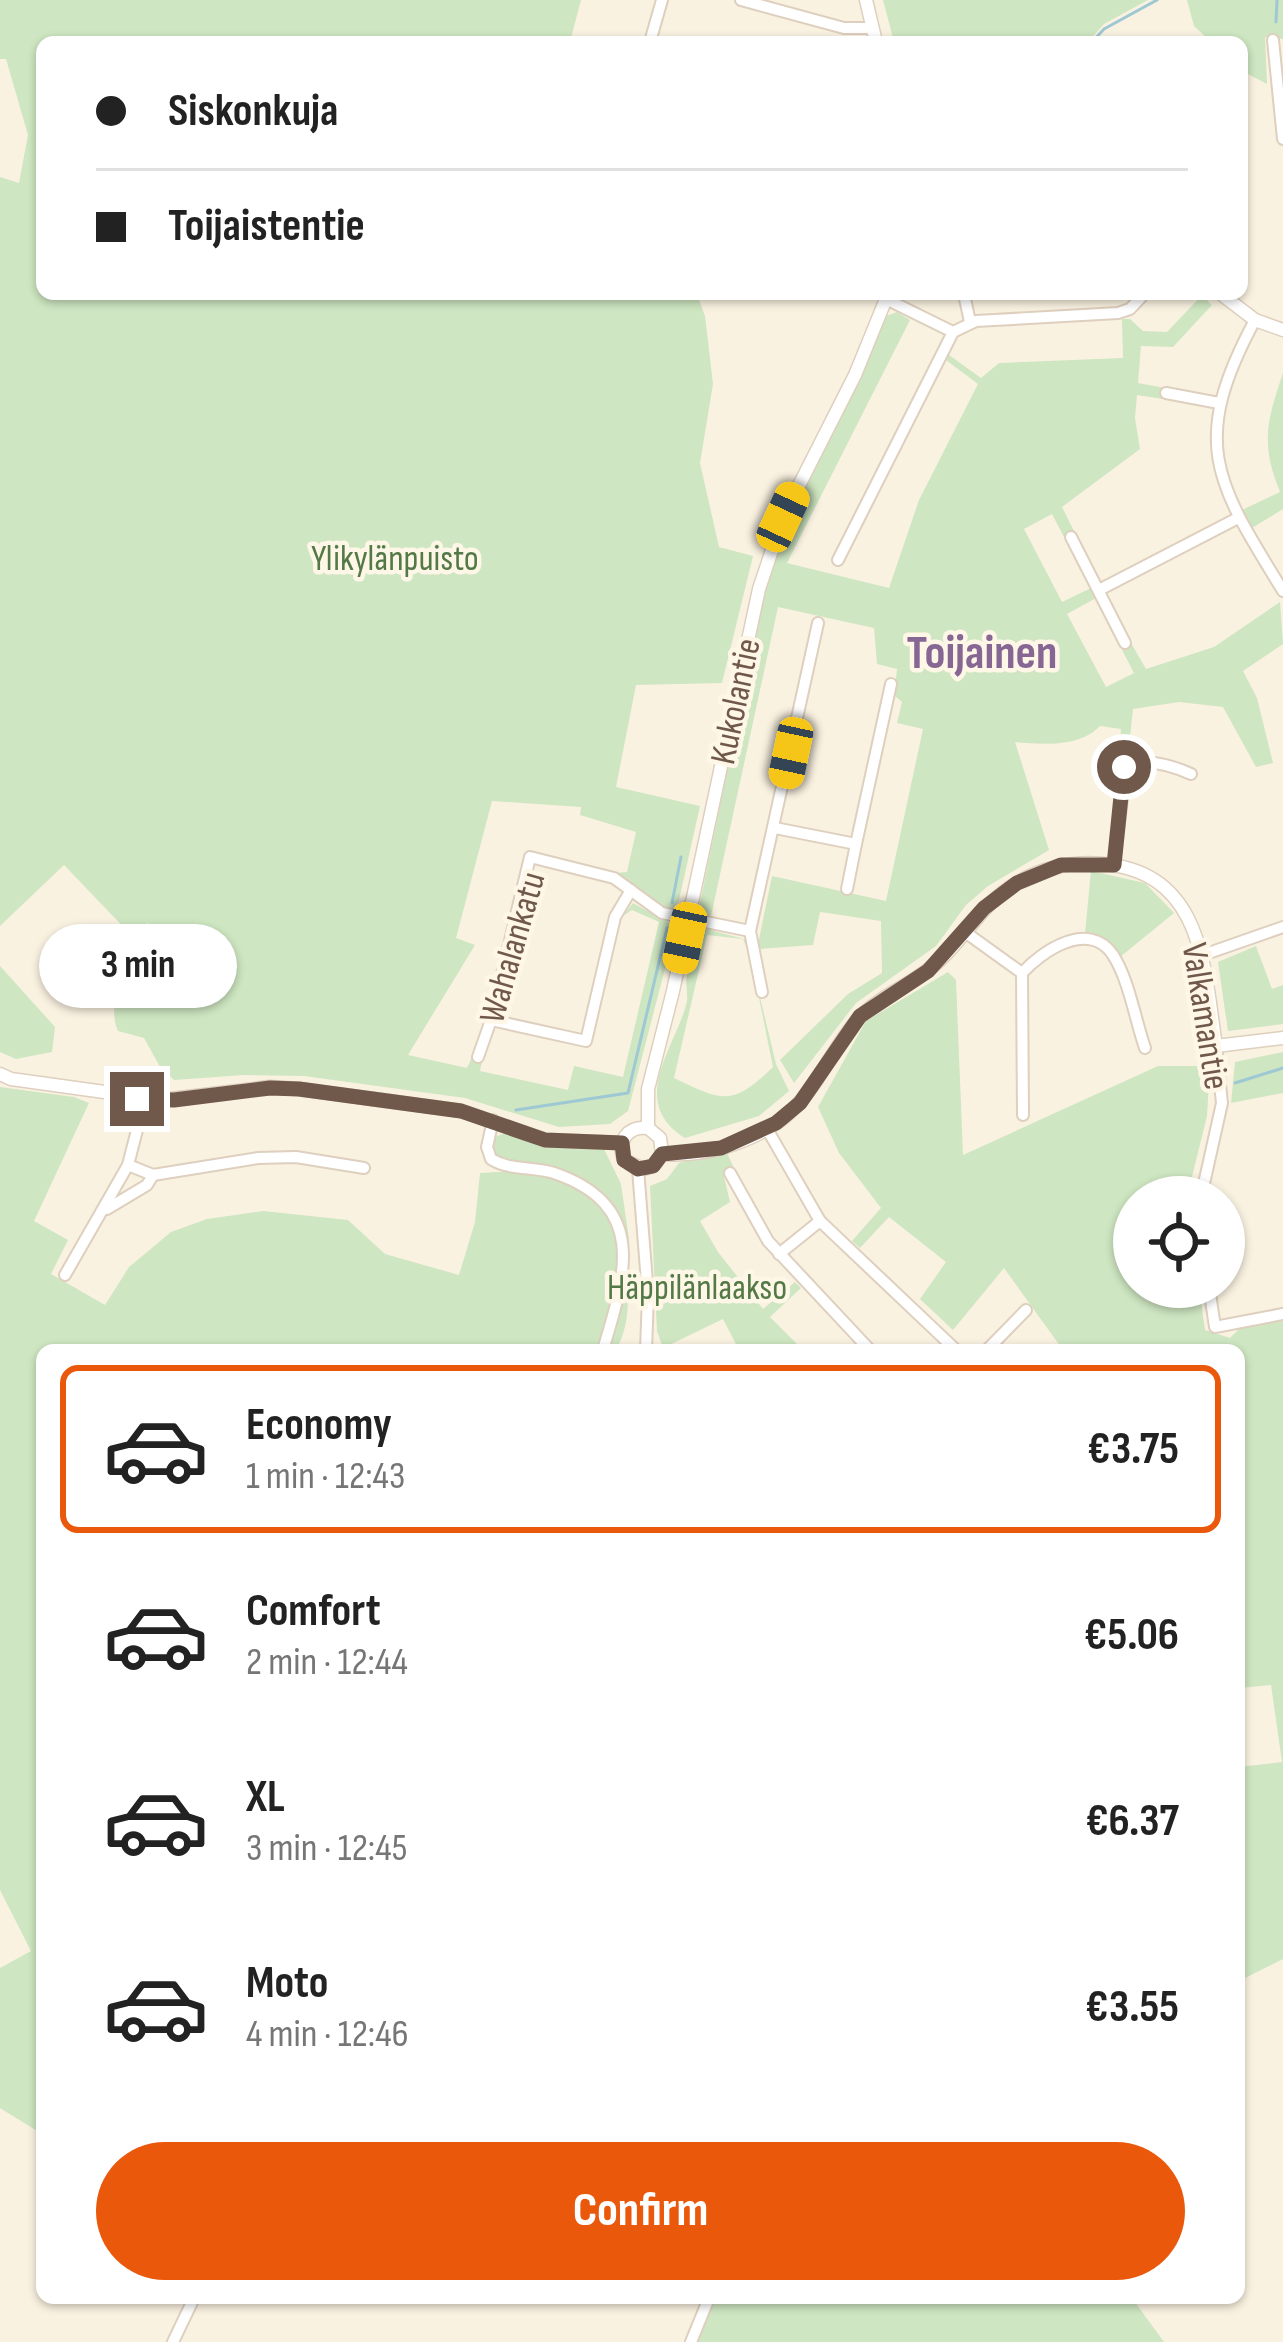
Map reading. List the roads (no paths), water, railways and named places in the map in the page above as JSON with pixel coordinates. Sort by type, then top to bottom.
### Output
[{"type":"street","points":[[652,36],[662,0]]},
{"type":"street","points":[[742,0],[874,35],[866,0]]},
{"type":"street","points":[[1273,40],[1283,139]]},
{"type":"street","name":"Kukolantie","points":[[648,1128],[647,1089],[689,919],[751,620],[795,492],[855,375],[886,300]]},
{"type":"street","points":[[893,300],[953,332]]},
{"type":"street","points":[[965,300],[970,322]]},
{"type":"street","points":[[838,560],[953,332],[970,322],[1118,313],[1138,300]]},
{"type":"street","points":[[1229,300],[1255,320],[1283,330]]},
{"type":"street","points":[[1255,320],[1219,403],[1218,463],[1238,518],[1283,591]]},
{"type":"street","points":[[1166,393],[1219,403]]},
{"type":"street","points":[[1099,590],[1238,518]]},
{"type":"street","points":[[1071,537],[1125,643]]},
{"type":"street","points":[[762,992],[750,931],[818,623]]},
{"type":"street","points":[[847,889],[892,684]]},
{"type":"street","points":[[1114,865],[1126,765],[1173,765],[1191,774]]},
{"type":"street","points":[[775,828],[856,844]]},
{"type":"street","name":"Wahalankatu","points":[[478,1057],[530,857],[614,878],[662,913],[750,931]]},
{"type":"street","name":"Valkamantie","points":[[662,1154],[706,1152],[767,1129],[800,1103],[860,1016],[928,971],[984,908],[1029,876],[1061,865],[1114,865],[1148,876],[1174,897],[1203,955],[1222,1103],[1206,1176]]},
{"type":"street","points":[[491,1021],[586,1041],[615,917],[631,890]]},
{"type":"street","points":[[1203,955],[1283,927]]},
{"type":"street","points":[[965,932],[1022,973]]},
{"type":"street","points":[[1024,1115],[1022,973],[1066,941],[1088,939],[1104,946],[1115,959],[1145,1048]]},
{"type":"street","points":[[1216,1046],[1283,1038]]},
{"type":"street","points":[[0,1074],[145,1099],[299,1089],[461,1111],[545,1140],[622,1143]]},
{"type":"street","points":[[64,1275],[128,1165],[145,1099]]},
{"type":"street","points":[[493,1120],[488,1147],[491,1159],[582,1184],[602,1198],[617,1222],[624,1244],[623,1273],[605,1344]]},
{"type":"street","points":[[648,1128],[660,1138],[662,1154],[653,1166],[638,1169],[624,1160],[622,1143],[634,1129],[648,1128]]},
{"type":"street","points":[[767,1129],[820,1221],[950,1344]]},
{"type":"street","points":[[128,1165],[153,1175],[277,1157],[364,1168]]},
{"type":"street","points":[[638,1169],[648,1295],[646,1344]]},
{"type":"street","points":[[730,1173],[779,1254],[864,1344]]},
{"type":"street","points":[[104,1211],[147,1185],[153,1175]]},
{"type":"street","points":[[779,1254],[820,1221]]},
{"type":"street","points":[[1212,1308],[1215,1327],[1283,1314]]},
{"type":"street","points":[[993,1344],[1026,1310]]},
{"type":"street","points":[[172,2342],[191,2304]]},
{"type":"street","points":[[691,2342],[707,2304]]},
{"type":"waterway","points":[[1098,36],[1157,0]]},
{"type":"waterway","points":[[1276,22],[1277,0]]},
{"type":"waterway","points":[[672,903],[681,857]]},
{"type":"waterway","points":[[516,1110],[628,1093],[667,928]]},
{"type":"waterway","points":[[1235,1083],[1283,1068]]},
{"type":"district","name":"Toijainen","points":[[982,651]]},
{"type":"park label","name":"Ylikylänpuisto","points":[[395,557]]},
{"type":"park label","name":"Häppilänlaakso","points":[[697,1286]]}]
